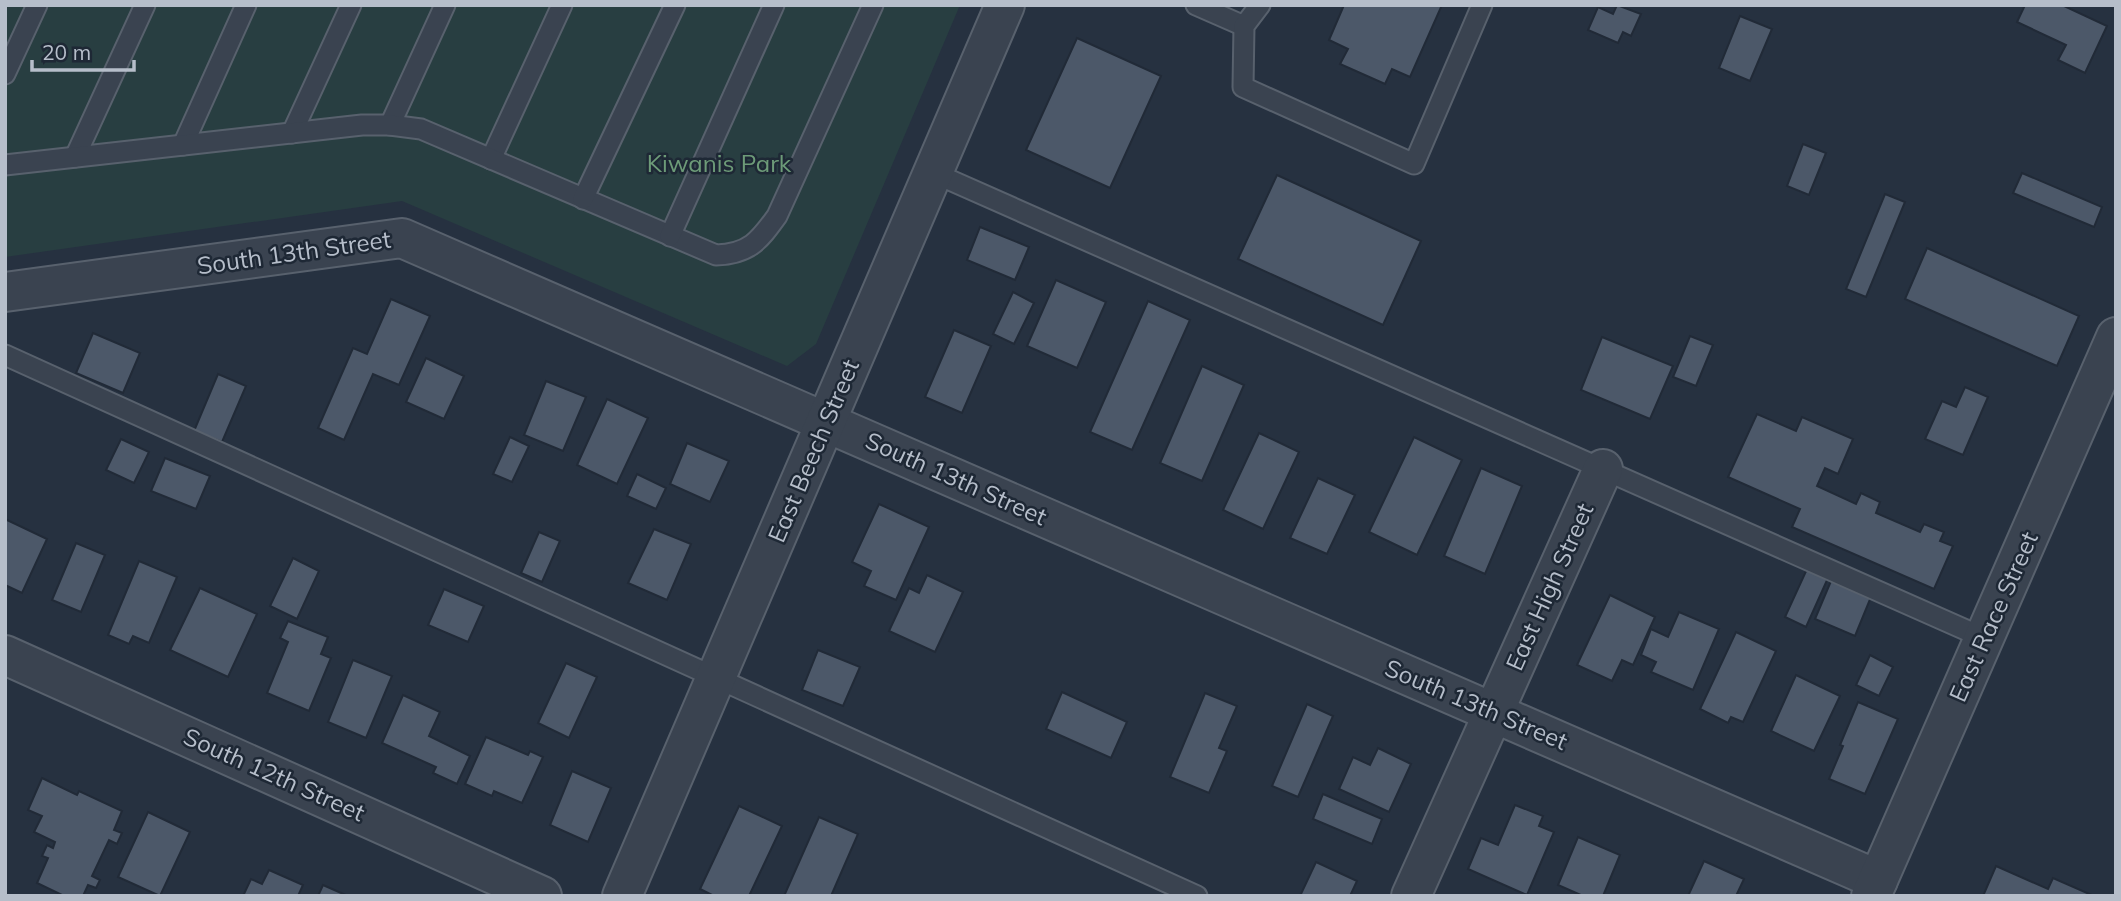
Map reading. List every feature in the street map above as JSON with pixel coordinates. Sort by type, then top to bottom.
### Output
[{"type":"street","name":"East Beech Street","points":[[622,896],[1005,5]]},
{"type":"street","name":"South 13th Street","points":[[5,292],[402,237],[1493,712],[1875,888]]},
{"type":"street","name":"East Race Street","points":[[1875,888],[2116,337]]},
{"type":"street","name":"East High Street","points":[[1411,896],[1603,469]]},
{"type":"street","name":"South 12th Street","points":[[5,655],[542,896]]},
{"type":"lane","points":[[5,74],[37,5]]},
{"type":"lane","points":[[75,157],[145,5]]},
{"type":"lane","points":[[183,145],[246,5]]},
{"type":"lane","points":[[292,133],[351,5]]},
{"type":"lane","points":[[390,125],[445,5]]},
{"type":"lane","points":[[491,159],[562,5]]},
{"type":"lane","points":[[583,199],[675,5]]},
{"type":"lane","points":[[670,236],[774,5]]},
{"type":"lane","points":[[5,165],[362,125],[390,125],[421,130],[716,255],[733,254],[758,242],[777,216],[873,5]]},
{"type":"lane","points":[[1196,5],[1244,26]]},
{"type":"lane","points":[[1260,5],[1244,26],[1243,87],[1414,164],[1482,5]]},
{"type":"lane","points":[[934,173],[1984,638]]},
{"type":"lane","points":[[5,355],[1197,896]]},
{"type":"green space","name":"Kiwanis Park","points":[[5,5],[960,5],[816,344],[787,366],[402,201],[5,257]]},
{"type":"building","points":[[1344,5],[1442,5],[1410,77],[1392,69],[1385,84],[1340,64],[1348,49],[1329,40]]},
{"type":"building","points":[[1617,5],[1641,14],[1631,36],[1623,32],[1618,43],[1588,30],[1598,7],[1613,14]]},
{"type":"building","points":[[2025,5],[2062,5],[2107,26],[2085,73],[2058,60],[2066,45],[2017,22]]},
{"type":"building","points":[[1740,16],[1772,29],[1750,81],[1719,68]]},
{"type":"building","points":[[1077,38],[1161,76],[1110,188],[1026,150]]},
{"type":"building","points":[[1803,144],[1826,153],[1809,195],[1787,186]]},
{"type":"building","points":[[2022,173],[2102,207],[2094,227],[2013,193]]},
{"type":"building","points":[[1277,175],[1421,241],[1383,325],[1238,259]]},
{"type":"building","points":[[1885,194],[1905,202],[1866,297],[1846,289]]},
{"type":"building","points":[[980,227],[1029,247],[1015,280],[967,260]]},
{"type":"building","points":[[1927,248],[2079,316],[2057,366],[1905,299]]},
{"type":"building","points":[[1056,280],[1106,302],[1077,368],[1027,346]]},
{"type":"building","points":[[1013,292],[1034,303],[1014,344],[993,334]]},
{"type":"building","points":[[391,299],[430,316],[399,385],[373,374],[344,440],[318,428],[353,348],[367,354]]},
{"type":"building","points":[[1148,301],[1190,320],[1132,450],[1090,432]]},
{"type":"building","points":[[954,330],[991,346],[962,413],[925,397]]},
{"type":"building","points":[[93,333],[140,353],[123,393],[76,373]]},
{"type":"building","points":[[1690,336],[1713,345],[1696,386],[1673,377]]},
{"type":"building","points":[[1602,337],[1673,366],[1650,419],[1581,390]]},
{"type":"building","points":[[426,358],[464,376],[444,419],[406,402]]},
{"type":"building","points":[[1202,366],[1244,385],[1202,481],[1160,463]]},
{"type":"building","points":[[218,374],[246,386],[222,442],[194,431]]},
{"type":"building","points":[[546,381],[586,397],[563,451],[524,435]]},
{"type":"building","points":[[1965,387],[1988,397],[1963,455],[1925,439],[1942,401],[1956,407]]},
{"type":"building","points":[[607,399],[648,418],[617,484],[577,465]]},
{"type":"building","points":[[1757,414],[1796,431],[1802,417],[1853,439],[1838,474],[1825,468],[1817,486],[1856,504],[1861,493],[1880,502],[1876,513],[1920,532],[1924,524],[1944,532],[1940,541],[1953,546],[1934,589],[1792,527],[1800,509],[1728,477]]},
{"type":"building","points":[[1259,433],[1299,452],[1263,529],[1223,510]]},
{"type":"building","points":[[510,437],[529,446],[512,482],[493,474]]},
{"type":"building","points":[[1414,437],[1462,460],[1417,555],[1369,532]]},
{"type":"building","points":[[121,439],[149,452],[134,483],[106,470]]},
{"type":"building","points":[[687,443],[729,461],[710,502],[670,484]]},
{"type":"building","points":[[165,458],[210,476],[196,509],[151,491]]},
{"type":"building","points":[[1481,468],[1522,486],[1485,574],[1444,556]]},
{"type":"building","points":[[637,474],[666,488],[656,509],[627,496]]},
{"type":"building","points":[[1318,478],[1355,495],[1327,554],[1290,538]]},
{"type":"building","points":[[879,504],[929,527],[896,600],[864,586],[871,571],[852,562]]},
{"type":"building","points":[[5,519],[47,539],[22,593],[5,585]]},
{"type":"building","points":[[654,529],[691,544],[667,600],[628,583]]},
{"type":"building","points":[[539,532],[560,541],[542,582],[521,573]]},
{"type":"building","points":[[76,543],[105,555],[81,612],[52,600]]},
{"type":"building","points":[[293,558],[319,571],[297,619],[270,606]]},
{"type":"building","points":[[139,561],[177,577],[149,643],[133,636],[129,644],[108,635]]},
{"type":"building","points":[[1807,569],[1828,578],[1806,627],[1785,617]]},
{"type":"building","points":[[927,575],[963,592],[935,652],[889,631],[909,588],[919,593]]},
{"type":"building","points":[[1831,581],[1871,597],[1855,636],[1815,619]]},
{"type":"building","points":[[200,588],[257,614],[228,677],[170,650]]},
{"type":"building","points":[[444,589],[484,606],[468,642],[428,625]]},
{"type":"building","points":[[1610,595],[1655,617],[1633,665],[1622,660],[1612,681],[1577,665]]},
{"type":"building","points":[[1679,612],[1719,629],[1693,690],[1651,672],[1656,662],[1641,655],[1651,629],[1668,637]]},
{"type":"building","points":[[288,621],[328,637],[321,654],[331,658],[309,711],[267,693],[288,642],[280,638]]},
{"type":"building","points":[[1736,632],[1776,651],[1743,722],[1731,717],[1728,723],[1700,709]]},
{"type":"building","points":[[818,650],[860,667],[843,706],[802,690]]},
{"type":"building","points":[[1870,655],[1893,667],[1879,696],[1856,685]]},
{"type":"building","points":[[353,660],[392,676],[366,738],[328,722]]},
{"type":"building","points":[[566,663],[597,677],[569,738],[538,723]]},
{"type":"building","points":[[1796,675],[1840,696],[1814,751],[1771,731]]},
{"type":"building","points":[[1062,692],[1127,722],[1111,758],[1046,729]]},
{"type":"building","points":[[1205,693],[1237,706],[1219,748],[1227,751],[1209,793],[1170,777]]},
{"type":"building","points":[[403,695],[440,712],[429,736],[470,756],[457,784],[433,773],[436,767],[382,743]]},
{"type":"building","points":[[1858,702],[1898,719],[1865,794],[1829,779]]},
{"type":"building","points":[[1307,704],[1333,716],[1298,797],[1272,786]]},
{"type":"building","points":[[486,737],[528,755],[530,751],[543,757],[522,803],[494,791],[492,796],[465,784]]},
{"type":"building","points":[[1378,748],[1411,764],[1389,812],[1339,789],[1353,757],[1370,765]]},
{"type":"building","points":[[572,771],[611,788],[588,842],[550,825]]},
{"type":"building","points":[[42,778],[77,795],[79,791],[122,811],[114,830],[122,833],[117,844],[109,840],[92,876],[100,880],[96,888],[88,885],[83,896],[64,896],[37,883],[48,858],[42,856],[47,845],[53,848],[55,842],[34,832],[42,816],[28,810]]},
{"type":"building","points":[[1323,794],[1382,819],[1372,844],[1313,819]]},
{"type":"building","points":[[1515,805],[1543,816],[1539,826],[1554,832],[1527,895],[1468,869],[1481,838],[1498,845]]},
{"type":"building","points":[[739,806],[782,826],[749,896],[714,896],[700,889]]},
{"type":"building","points":[[148,812],[190,832],[160,896],[118,877]]},
{"type":"building","points":[[819,817],[858,834],[831,896],[784,896]]},
{"type":"building","points":[[1578,837],[1620,855],[1603,896],[1583,896],[1558,885]]},
{"type":"building","points":[[1704,861],[1744,879],[1736,896],[1688,896]]},
{"type":"building","points":[[1316,862],[1357,881],[1350,896],[1300,896]]},
{"type":"building","points":[[1996,866],[2048,889],[2053,878],[2094,896],[1983,896]]},
{"type":"building","points":[[269,870],[303,885],[298,896],[243,896],[251,879],[262,884]]},
{"type":"building","points":[[323,885],[348,896],[318,896]]}]
